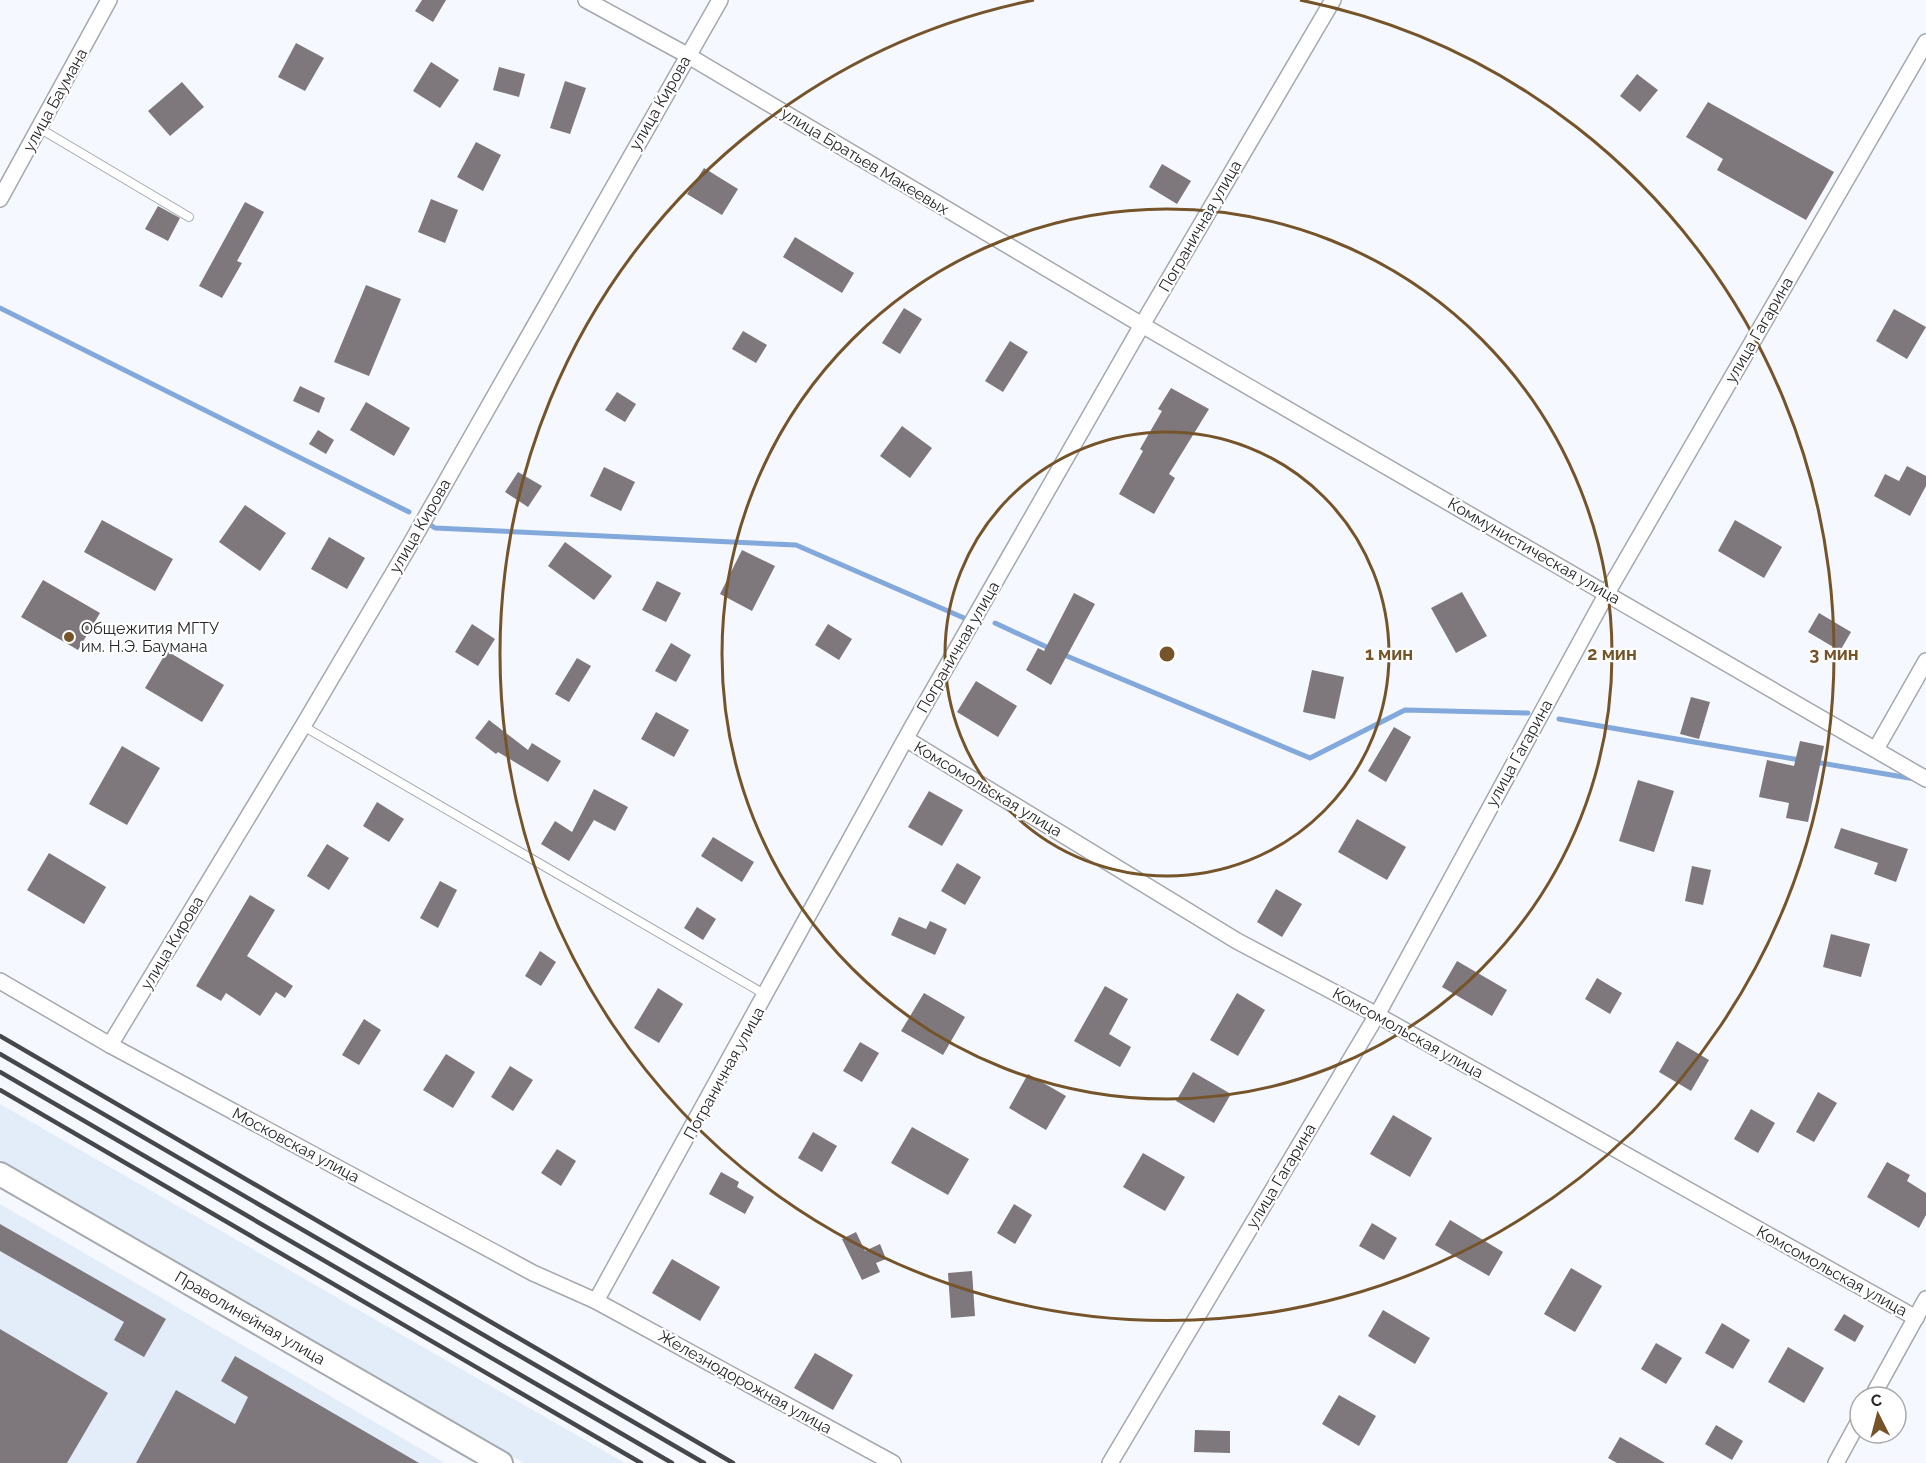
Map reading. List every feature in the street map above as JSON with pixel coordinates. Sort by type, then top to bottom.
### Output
[{"type":"main road","name":"Праволинейная улица","points":[[0,1174],[501,1463]]},
{"type":"street","name":"улица Баумана","points":[[0,199],[109,0]]},
{"type":"street","name":"улица Братьев Макеевых","points":[[586,0],[687,55],[1142,325]]},
{"type":"street","name":"улица Кирова","points":[[110,1045],[303,726],[720,0]]},
{"type":"street","name":"Пограничная улица","points":[[596,1301],[767,995],[906,739],[1142,325],[1333,0]]},
{"type":"street","name":"улица Гагарина","points":[[1110,1463],[1377,1015],[1607,592],[1926,42]]},
{"type":"street","name":"Коммунистическая улица","points":[[1142,325],[1607,592],[1926,779]]},
{"type":"street","points":[[1876,749],[1926,661]]},
{"type":"street","name":"Комсомольская улица","points":[[906,739],[1237,941],[1377,1015],[1916,1318]]},
{"type":"street","name":"Московская улица","points":[[0,981],[110,1045],[533,1273],[596,1301]]},
{"type":"street","points":[[1879,1385],[1926,1299]]},
{"type":"street","name":"Железнодорожная улица","points":[[596,1301],[893,1463]]},
{"type":"street","points":[[1836,1463],[1848,1441]]},
{"type":"lane","points":[[39,128],[189,216]]},
{"type":"lane","points":[[303,726],[767,995]]},
{"type":"shaded area","points":[[0,1104],[625,1463],[524,1463],[0,1160]]},
{"type":"shaded area","points":[[0,1204],[445,1463],[0,1463]]},
{"type":"building","points":[[422,0],[446,0],[433,22],[415,11]]},
{"type":"building","points":[[296,43],[324,58],[305,91],[278,77]]},
{"type":"building","points":[[431,62],[459,80],[440,108],[413,91]]},
{"type":"building","points":[[499,67],[525,74],[519,97],[493,90]]},
{"type":"building","points":[[1637,74],[1658,90],[1640,112],[1620,96]]},
{"type":"building","points":[[565,81],[586,88],[570,134],[550,128]]},
{"type":"building","points":[[182,82],[204,107],[170,136],[148,111]]},
{"type":"building","points":[[1708,102],[1834,172],[1806,220],[1717,170],[1723,159],[1686,137]]},
{"type":"building","points":[[476,142],[501,155],[483,191],[457,177]]},
{"type":"building","points":[[1162,164],[1191,181],[1177,204],[1149,187]]},
{"type":"building","points":[[704,168],[738,189],[722,215],[687,194]]},
{"type":"building","points":[[431,199],[458,210],[445,243],[418,232]]},
{"type":"building","points":[[245,202],[264,212],[237,261],[242,263],[222,298],[199,286]]},
{"type":"building","points":[[158,206],[180,218],[168,241],[145,229]]},
{"type":"building","points":[[795,237],[854,273],[842,293],[783,257]]},
{"type":"building","points":[[366,285],[401,299],[369,376],[334,362]]},
{"type":"building","points":[[904,308],[922,319],[900,354],[882,343]]},
{"type":"building","points":[[1894,309],[1926,327],[1907,359],[1876,341]]},
{"type":"building","points":[[743,331],[767,345],[756,363],[732,349]]},
{"type":"building","points":[[1010,341],[1028,352],[1003,392],[985,381]]},
{"type":"building","points":[[300,386],[325,398],[319,413],[293,401]]},
{"type":"building","points":[[1171,388],[1209,409],[1169,474],[1175,478],[1154,514],[1119,494],[1143,451],[1140,449],[1162,411],[1158,409]]},
{"type":"building","points":[[617,392],[636,404],[625,422],[605,410]]},
{"type":"building","points":[[366,402],[410,428],[394,456],[350,430]]},
{"type":"building","points":[[902,426],[932,448],[910,478],[880,456]]},
{"type":"building","points":[[318,430],[334,440],[326,454],[309,444]]},
{"type":"building","points":[[1907,466],[1926,476],[1926,486],[1910,516],[1874,496],[1885,474],[1899,481]]},
{"type":"building","points":[[604,467],[635,482],[621,511],[590,496]]},
{"type":"building","points":[[518,472],[542,486],[528,507],[505,492]]},
{"type":"building","points":[[245,505],[286,533],[260,571],[219,542]]},
{"type":"building","points":[[102,520],[173,559],[155,591],[84,552]]},
{"type":"building","points":[[1735,520],[1782,547],[1764,578],[1718,551]]},
{"type":"building","points":[[329,537],[365,558],[347,589],[311,569]]},
{"type":"building","points":[[565,542],[612,576],[594,600],[548,566]]},
{"type":"building","points":[[742,550],[775,566],[752,611],[720,594]]},
{"type":"building","points":[[43,580],[100,613],[78,650],[21,617]]},
{"type":"building","points":[[657,581],[681,593],[666,622],[642,610]]},
{"type":"building","points":[[1462,592],[1487,636],[1456,653],[1431,608]]},
{"type":"building","points":[[1074,593],[1095,604],[1051,685],[1026,670],[1038,648],[1044,651]]},
{"type":"building","points":[[1819,613],[1851,632],[1840,651],[1808,632]]},
{"type":"building","points":[[472,624],[495,639],[478,666],[455,652]]},
{"type":"building","points":[[828,624],[852,639],[839,660],[815,645]]},
{"type":"building","points":[[671,643],[691,655],[676,682],[655,671]]},
{"type":"building","points":[[167,651],[224,685],[202,722],[145,688]]},
{"type":"building","points":[[577,658],[591,666],[569,702],[555,694]]},
{"type":"building","points":[[1312,670],[1344,677],[1335,719],[1303,712]]},
{"type":"building","points":[[976,681],[1017,706],[998,737],[957,712]]},
{"type":"building","points":[[1691,697],[1710,702],[1699,739],[1680,734]]},
{"type":"building","points":[[656,712],[689,730],[674,757],[641,739]]},
{"type":"building","points":[[489,720],[528,750],[532,743],[561,761],[548,782],[498,752],[496,754],[475,738]]},
{"type":"building","points":[[1394,727],[1411,737],[1386,782],[1368,771]]},
{"type":"building","points":[[1800,741],[1824,746],[1808,822],[1786,818],[1789,803],[1759,797],[1767,760],[1794,766]]},
{"type":"building","points":[[122,746],[160,768],[127,825],[89,804]]},
{"type":"building","points":[[1638,780],[1674,791],[1654,852],[1619,841]]},
{"type":"building","points":[[594,789],[628,807],[615,831],[594,820],[569,861],[541,844],[555,821],[572,832]]},
{"type":"building","points":[[929,791],[963,810],[942,846],[908,827]]},
{"type":"building","points":[[377,802],[404,819],[389,842],[363,826]]},
{"type":"building","points":[[1357,819],[1406,847],[1387,880],[1338,852]]},
{"type":"building","points":[[1841,828],[1908,849],[1896,882],[1874,874],[1878,863],[1834,848]]},
{"type":"building","points":[[713,837],[754,862],[742,882],[701,856]]},
{"type":"building","points":[[327,844],[349,858],[329,890],[307,876]]},
{"type":"building","points":[[49,853],[106,887],[84,924],[27,890]]},
{"type":"building","points":[[957,863],[981,877],[965,905],[941,891]]},
{"type":"building","points":[[1692,866],[1711,870],[1703,905],[1685,901]]},
{"type":"building","points":[[440,881],[457,890],[438,928],[420,918]]},
{"type":"building","points":[[1276,889],[1302,904],[1282,937],[1257,922]]},
{"type":"building","points":[[250,895],[275,910],[247,956],[293,986],[285,998],[276,992],[260,1016],[226,993],[221,1001],[196,986]]},
{"type":"building","points":[[697,907],[716,919],[703,940],[684,928]]},
{"type":"building","points":[[899,917],[926,929],[930,921],[947,929],[935,955],[891,935]]},
{"type":"building","points":[[1831,934],[1870,944],[1861,977],[1823,967]]},
{"type":"building","points":[[540,951],[556,962],[541,986],[525,976]]},
{"type":"building","points":[[1457,961],[1507,990],[1492,1016],[1442,987]]},
{"type":"building","points":[[1597,978],[1622,993],[1610,1014],[1585,999]]},
{"type":"building","points":[[1105,986],[1128,999],[1109,1034],[1131,1047],[1120,1067],[1074,1041]]},
{"type":"building","points":[[658,988],[683,1004],[659,1043],[634,1028]]},
{"type":"building","points":[[924,993],[965,1017],[943,1055],[901,1031]]},
{"type":"building","points":[[1237,993],[1265,1010],[1238,1056],[1210,1040]]},
{"type":"building","points":[[364,1019],[381,1030],[359,1065],[342,1055]]},
{"type":"building","points":[[1677,1041],[1709,1060],[1691,1091],[1659,1072]]},
{"type":"building","points":[[860,1042],[879,1053],[862,1082],[843,1071]]},
{"type":"building","points":[[446,1054],[475,1072],[453,1108],[423,1090]]},
{"type":"building","points":[[510,1066],[533,1080],[513,1111],[491,1097]]},
{"type":"building","points":[[1193,1072],[1231,1094],[1214,1123],[1176,1101]]},
{"type":"building","points":[[1028,1074],[1066,1096],[1046,1130],[1009,1108]]},
{"type":"building","points":[[1818,1092],[1837,1103],[1814,1142],[1796,1132]]},
{"type":"building","points":[[1751,1109],[1775,1123],[1758,1153],[1734,1139]]},
{"type":"building","points":[[1393,1115],[1432,1138],[1410,1177],[1370,1154]]},
{"type":"building","points":[[912,1127],[969,1159],[948,1195],[891,1163]]},
{"type":"building","points":[[813,1132],[837,1146],[822,1172],[798,1158]]},
{"type":"building","points":[[557,1149],[576,1161],[561,1186],[541,1173]]},
{"type":"building","points":[[1143,1153],[1185,1177],[1165,1211],[1123,1187]]},
{"type":"building","points":[[1887,1162],[1910,1175],[1907,1181],[1926,1193],[1926,1215],[1919,1228],[1867,1197]]},
{"type":"building","points":[[721,1172],[739,1182],[737,1187],[754,1197],[745,1214],[709,1194]]},
{"type":"building","points":[[1014,1204],[1032,1215],[1015,1244],[997,1233]]},
{"type":"building","points":[[1450,1220],[1503,1252],[1489,1276],[1435,1245]]},
{"type":"building","points":[[1372,1223],[1397,1238],[1384,1260],[1359,1246]]},
{"type":"building","points":[[0,1224],[166,1319],[144,1357],[114,1340],[124,1322],[0,1251]]},
{"type":"building","points":[[856,1232],[865,1251],[880,1244],[886,1259],[876,1263],[880,1272],[862,1280],[842,1239]]},
{"type":"building","points":[[672,1259],[720,1287],[700,1321],[652,1293]]},
{"type":"building","points":[[1571,1268],[1602,1286],[1575,1332],[1544,1314]]},
{"type":"building","points":[[972,1271],[975,1316],[951,1318],[948,1273]]},
{"type":"building","points":[[1383,1310],[1430,1338],[1415,1364],[1368,1336]]},
{"type":"building","points":[[1844,1314],[1864,1326],[1855,1342],[1834,1330]]},
{"type":"building","points":[[1722,1323],[1750,1340],[1733,1369],[1705,1353]]},
{"type":"building","points":[[0,1329],[108,1393],[67,1463],[0,1463]]},
{"type":"building","points":[[1656,1343],[1682,1358],[1666,1384],[1641,1369]]},
{"type":"building","points":[[1788,1347],[1824,1368],[1804,1403],[1768,1382]]},
{"type":"building","points":[[815,1353],[853,1375],[833,1410],[794,1388]]},
{"type":"building","points":[[235,1356],[419,1463],[136,1463],[176,1390],[235,1424],[248,1397],[221,1381]]},
{"type":"building","points":[[1339,1395],[1376,1416],[1359,1446],[1322,1424]]},
{"type":"building","points":[[1716,1425],[1743,1441],[1732,1460],[1705,1444]]},
{"type":"building","points":[[1195,1430],[1230,1431],[1230,1453],[1194,1452]]},
{"type":"building","points":[[1620,1437],[1665,1463],[1617,1463],[1608,1458]]},
{"type":"waterway","points":[[0,308],[409,512]]},
{"type":"waterway","points":[[429,524],[435,528],[796,545],[964,618]]},
{"type":"waterway","points":[[995,623],[1051,649]]},
{"type":"waterway","points":[[1062,654],[1310,758],[1405,710],[1528,713]]},
{"type":"waterway","points":[[1559,719],[1800,760]]},
{"type":"waterway","points":[[1815,762],[1915,779]]},
{"type":"railway","points":[[0,1036],[733,1463]]},
{"type":"railway","points":[[0,1054],[704,1463]]},
{"type":"railway","points":[[0,1072],[672,1463]]},
{"type":"railway","points":[[0,1090],[641,1463]]},
{"type":"place","name":"Общежития МГТУ им. Н.Э. Баумана","points":[[69,637]]}]
